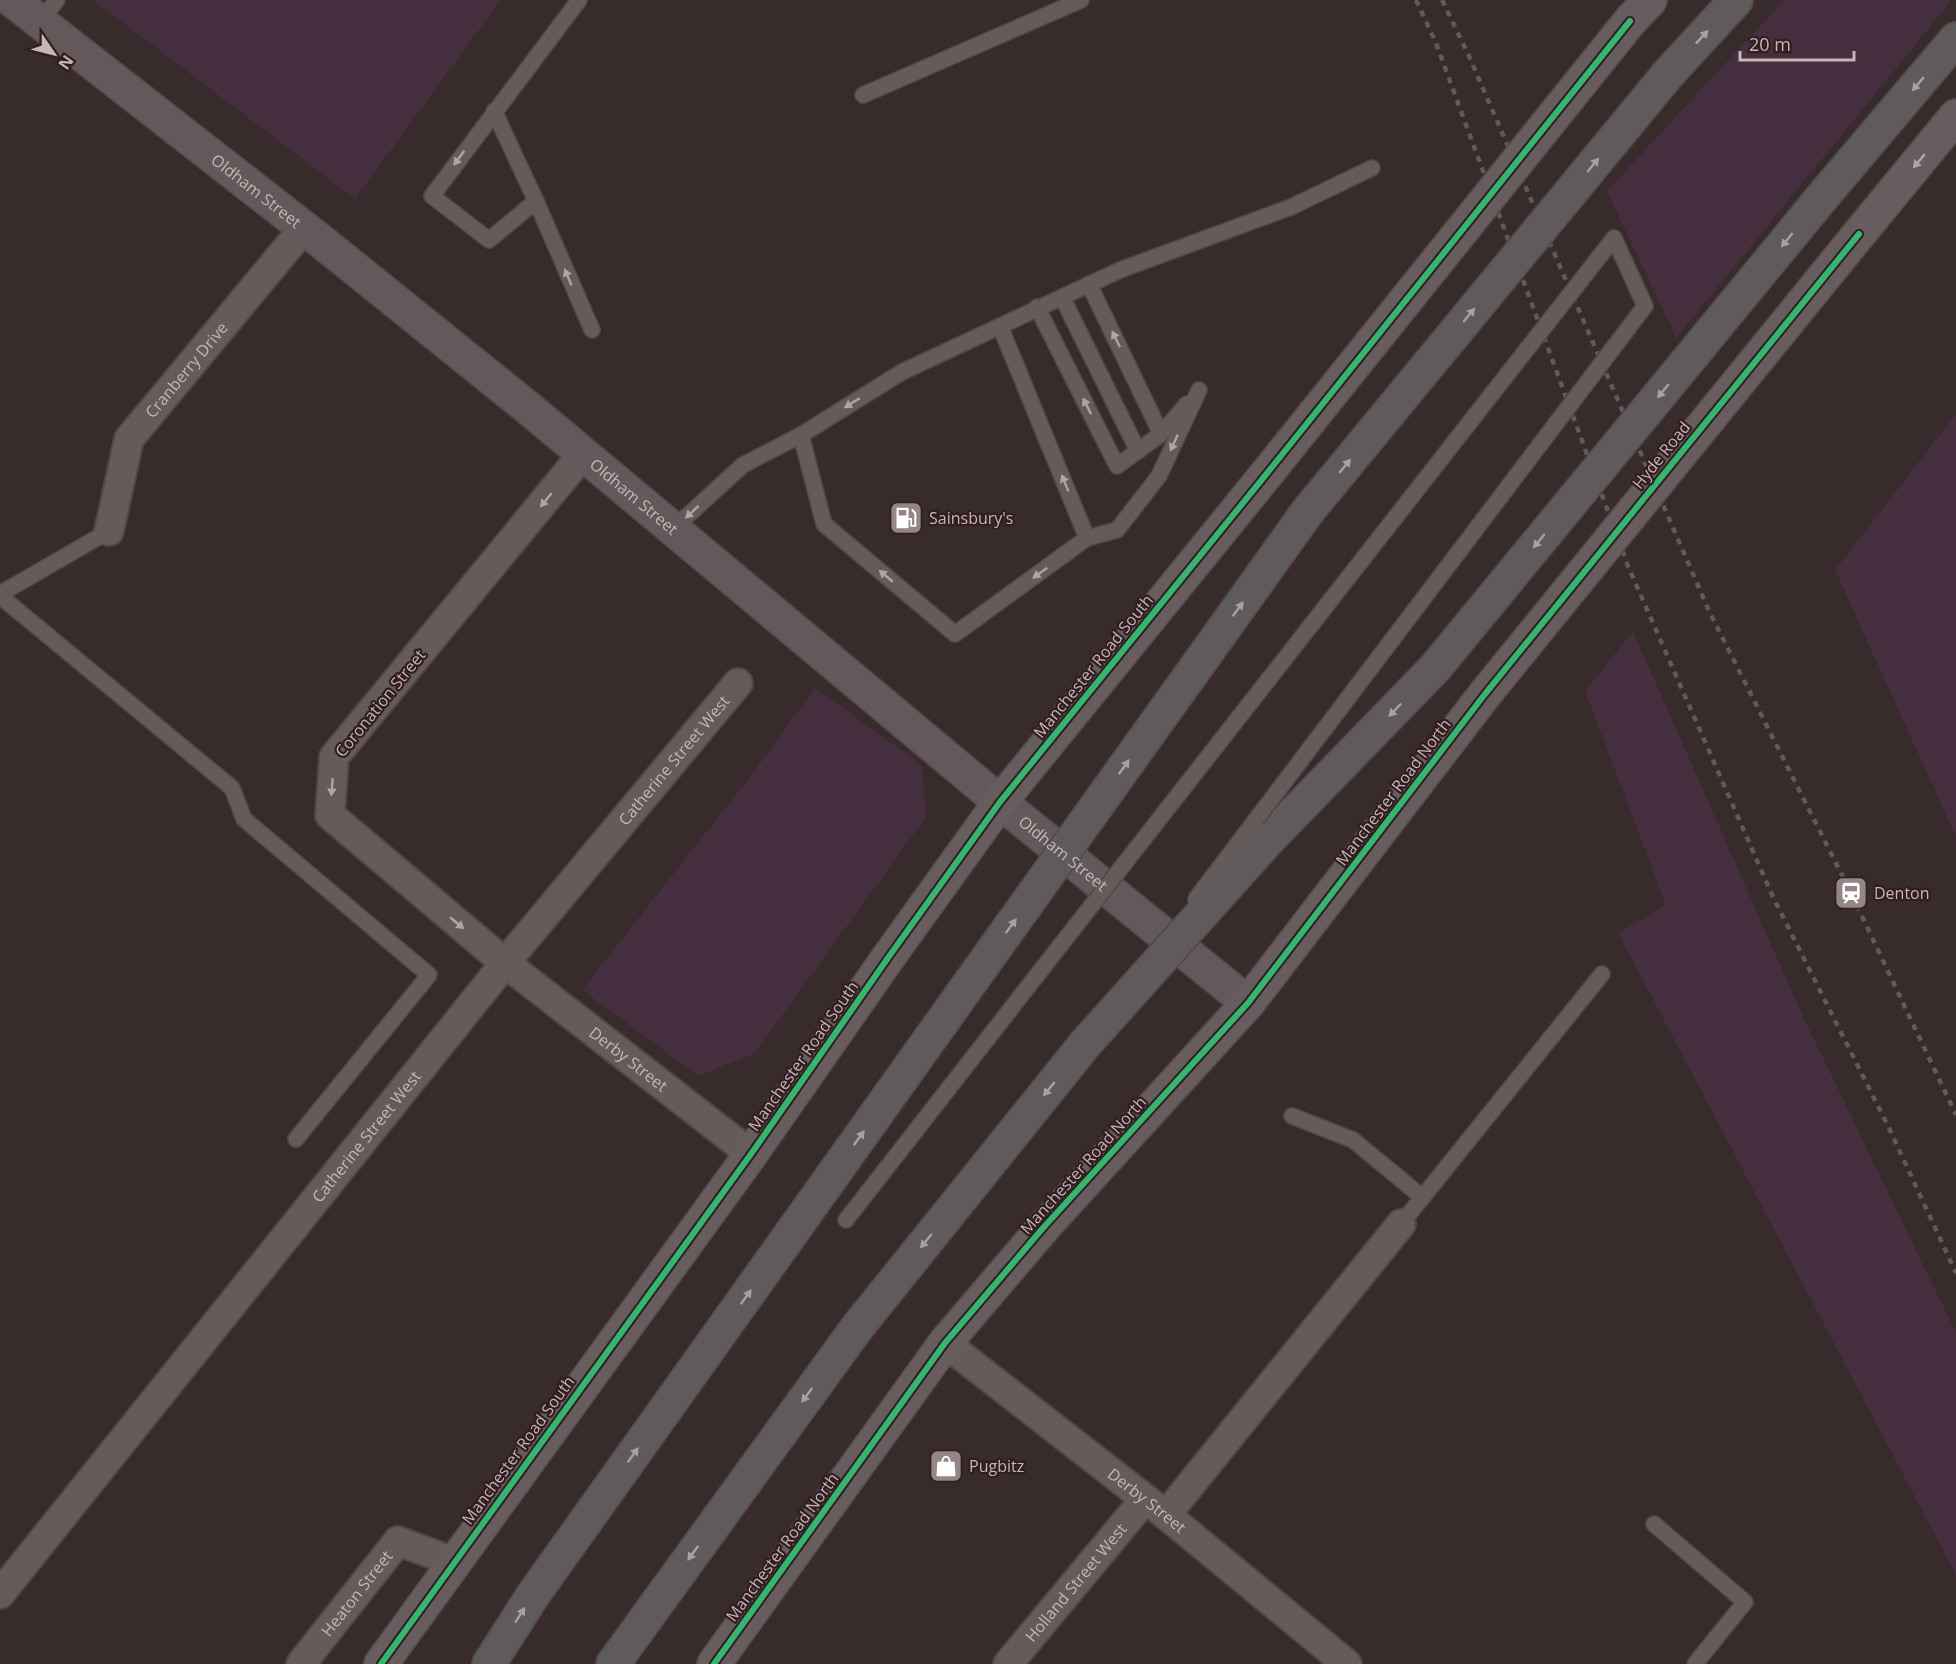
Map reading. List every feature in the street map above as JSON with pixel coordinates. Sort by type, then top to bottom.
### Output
[{"type":"highway","points":[[489,1664],[533,1595],[1308,511],[1668,74],[1737,0]]},
{"type":"highway","points":[[613,1664],[856,1329],[1085,1044],[1269,838],[1435,668],[1824,195],[1956,39]]},
{"type":"main road","name":"Manchester Road South","points":[[381,1664],[751,1154],[890,954],[1000,802],[1642,7]]},
{"type":"main road","name":"Hyde Road","points":[[1485,694],[1956,116]]},
{"type":"main road","name":"Manchester Road North","points":[[714,1664],[945,1343],[1044,1228],[1248,1003],[1485,694]]},
{"type":"street","name":"Oldham Street","points":[[12,0],[49,11],[304,228],[526,406],[1000,802],[1248,1003]]},
{"type":"street","name":"Cranberry Drive","points":[[109,531],[129,439],[304,228]]},
{"type":"street","name":"Coronation Street","points":[[505,963],[330,814],[334,757],[583,454]]},
{"type":"street","name":"Catherine Street West","points":[[0,1594],[505,963],[738,683]]},
{"type":"street","name":"Derby Street","points":[[505,963],[751,1154]]},
{"type":"street","name":"Holland Street West","points":[[1008,1664],[1155,1507],[1401,1224]]},
{"type":"street","name":"Derby Street","points":[[945,1343],[1155,1507],[1347,1664]]},
{"type":"street","name":"Heaton Street","points":[[301,1664],[398,1541],[454,1562]]},
{"type":"lane","points":[[536,201],[489,240],[432,196],[579,0]]},
{"type":"lane","points":[[863,95],[1081,0]]},
{"type":"lane","points":[[494,111],[536,201],[591,330]]},
{"type":"lane","points":[[674,528],[743,465],[801,435],[902,372],[1120,270],[1291,207],[1372,168]]},
{"type":"lane","points":[[846,1220],[1614,238],[1645,306],[1085,1044]]},
{"type":"lane","points":[[1089,284],[1161,434]]},
{"type":"lane","points":[[1062,297],[1138,451]]},
{"type":"lane","points":[[801,435],[824,524],[955,634],[1087,538],[1117,530],[1159,476],[1199,390],[1161,434],[1117,466],[1037,307]]},
{"type":"lane","points":[[1000,326],[1087,538]]},
{"type":"lane","points":[[109,531],[0,595],[232,788],[244,819],[429,975],[296,1139]]},
{"type":"lane","points":[[1401,1224],[1602,974]]},
{"type":"lane","points":[[1292,1116],[1353,1140],[1422,1197]]},
{"type":"lane","points":[[1654,1524],[1745,1602],[1695,1664]]},
{"type":"shaded area","points":[[93,0],[501,0],[355,199]]},
{"type":"shaded area","points":[[1784,0],[1952,0],[1676,338],[1607,191]]},
{"type":"shaded area","points":[[1956,414],[1956,837],[1835,570]]},
{"type":"shaded area","points":[[1633,631],[1801,1012],[1956,1333],[1956,1575],[1618,933],[1666,905],[1585,691]]},
{"type":"shaded area","points":[[815,688],[922,765],[926,817],[754,1054],[698,1076],[582,990],[755,770]]},
{"type":"railway","points":[[1416,0],[1436,43],[1628,566],[1773,897],[1889,1128],[1956,1273]]},
{"type":"railway","points":[[1442,0],[1469,56],[1709,611],[1851,893],[1956,1115]]},
{"type":"cycle path","points":[[381,1664],[751,1154],[1000,802],[1630,21]]},
{"type":"cycle path","points":[[714,1664],[945,1343],[1043,1228],[1248,1003],[1485,694],[1859,234]]},
{"type":"place","name":"Sainsbury's","points":[[906,518]]},
{"type":"place","name":"Denton","points":[[1851,893]]},
{"type":"place","name":"Pugbitz","points":[[946,1466]]}]
